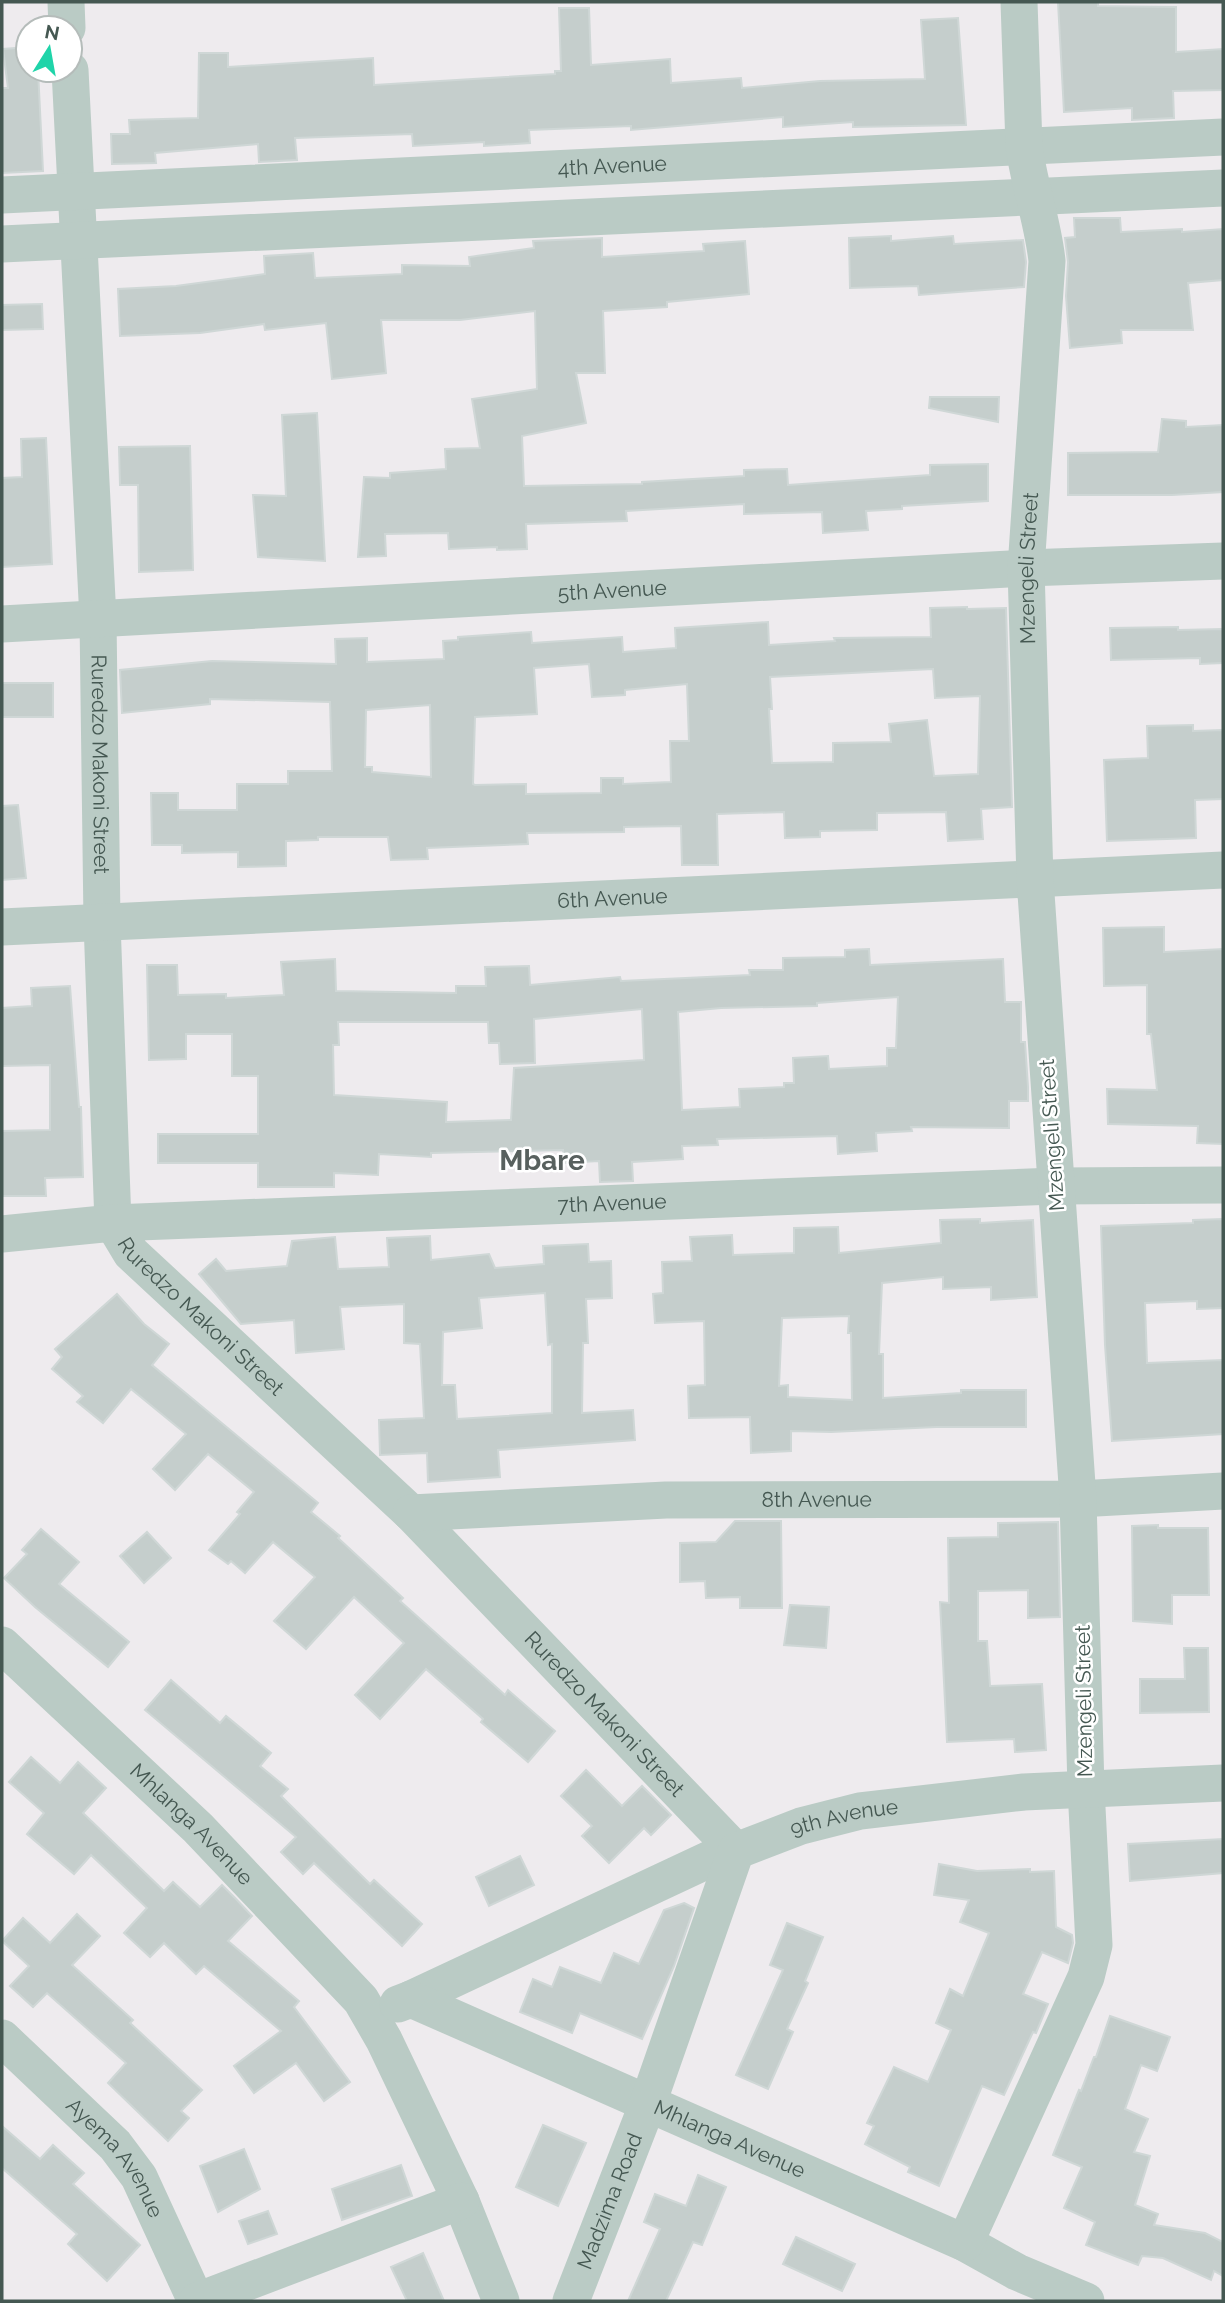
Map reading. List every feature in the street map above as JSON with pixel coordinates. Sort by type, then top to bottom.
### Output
[{"type":"street","name":"Mzengeli Street","points":[[965,2243],[1086,1977],[1094,1945],[1086,1788],[1078,1499],[1035,879],[1026,568],[1047,278],[1044,232],[1024,146],[1018,2]]},
{"type":"street","name":"Ruredzo Makoni Street","points":[[71,84],[98,619],[102,922],[113,1223],[131,1253],[411,1513],[736,1851]]},
{"type":"street","name":"4th Avenue","points":[[2,195],[1223,137]]},
{"type":"street","points":[[2,244],[1223,188]]},
{"type":"street","name":"5th Avenue","points":[[2,624],[1026,568],[1223,561]]},
{"type":"street","name":"6th Avenue","points":[[2,927],[1223,870]]},
{"type":"street","name":"7th Avenue","points":[[2,1234],[113,1223],[1055,1186],[1223,1185]]},
{"type":"street","name":"8th Avenue","points":[[411,1513],[666,1500],[1078,1499],[1223,1491]]},
{"type":"street","name":"Mhlanga Avenue","points":[[2,1645],[198,1828],[350,1988],[384,2040],[461,2201],[501,2301]]},
{"type":"street","name":"9th Avenue","points":[[736,1851],[801,1826],[860,1811],[1024,1792],[1223,1783]]},
{"type":"street","points":[[370,2015],[710,1859],[736,1851]]},
{"type":"street","points":[[648,2103],[736,1851]]},
{"type":"street","name":"Mhlanga Avenue","points":[[411,1998],[965,2243],[1017,2272],[1086,2301]]},
{"type":"street","name":"Ayema Avenue","points":[[2,2038],[115,2145],[129,2162],[139,2177],[196,2301]]},
{"type":"street","name":"Madzima Road","points":[[571,2301],[648,2103]]},
{"type":"street","points":[[196,2301],[461,2201]]},
{"type":"building","points":[[1058,2],[1098,2],[1098,6],[1176,7],[1176,52],[1223,49],[1223,90],[1173,91],[1174,118],[1132,120],[1132,108],[1064,112]]},
{"type":"building","points":[[559,8],[589,8],[591,65],[670,59],[671,83],[741,78],[742,88],[820,81],[925,79],[921,20],[958,18],[966,125],[853,127],[853,122],[783,127],[783,117],[631,130],[631,126],[529,130],[530,143],[484,146],[484,142],[413,146],[412,134],[295,138],[297,160],[259,162],[258,144],[155,153],[156,163],[112,164],[111,134],[130,134],[129,120],[198,118],[199,53],[228,53],[228,67],[373,58],[374,85],[555,74],[555,71],[561,71]]},
{"type":"building","points":[[14,48],[14,84],[39,84],[43,171],[2,173],[2,88],[8,88],[3,49]]},
{"type":"building","points":[[1074,218],[1120,218],[1121,232],[1223,229],[1223,280],[1188,283],[1193,330],[1121,330],[1122,343],[1070,348],[1065,238],[1075,237]]},
{"type":"building","points":[[891,236],[891,241],[953,236],[954,244],[1023,240],[1026,262],[1024,287],[919,295],[918,286],[850,288],[849,238]]},
{"type":"building","points":[[602,238],[602,257],[704,251],[703,244],[745,241],[749,294],[667,302],[667,307],[603,311],[605,373],[576,373],[586,423],[522,436],[524,486],[642,484],[744,476],[744,470],[787,469],[788,485],[930,475],[930,465],[988,464],[988,501],[866,511],[868,530],[823,533],[822,512],[744,514],[744,504],[626,511],[627,521],[526,524],[527,549],[449,549],[448,533],[385,534],[386,556],[358,557],[364,477],[390,478],[390,473],[446,469],[445,449],[480,448],[472,399],[537,389],[535,311],[460,320],[381,320],[386,373],[332,379],[326,323],[265,330],[264,324],[200,333],[120,336],[118,289],[176,286],[265,274],[264,256],[313,253],[315,278],[402,274],[402,265],[470,266],[469,257],[534,248],[533,241]]},
{"type":"building","points":[[42,304],[43,329],[2,330],[2,305]]},
{"type":"building","points":[[930,397],[999,397],[998,422],[929,408]]},
{"type":"building","points":[[317,413],[325,561],[258,557],[253,495],[286,496],[282,415]]},
{"type":"building","points":[[1162,419],[1186,421],[1186,427],[1223,425],[1223,492],[1068,495],[1068,453],[1158,452]]},
{"type":"building","points":[[46,438],[52,564],[2,567],[2,478],[22,477],[21,439]]},
{"type":"building","points":[[190,446],[193,570],[139,572],[138,485],[120,485],[119,447]]},
{"type":"building","points":[[930,608],[1006,608],[1012,807],[981,809],[983,839],[948,841],[946,812],[877,813],[877,830],[820,831],[820,837],[785,838],[784,812],[717,814],[718,865],[682,865],[681,826],[624,827],[624,832],[527,833],[528,844],[427,848],[428,859],[391,860],[388,837],[318,837],[318,840],[286,841],[286,866],[238,867],[238,852],[182,853],[182,845],[152,845],[151,793],[178,793],[178,810],[237,810],[237,784],[288,784],[288,771],[332,771],[330,702],[210,699],[210,704],[122,713],[120,670],[212,661],[336,664],[335,639],[367,638],[367,662],[444,659],[443,641],[458,640],[458,637],[531,632],[532,643],[622,637],[623,652],[676,648],[675,628],[768,622],[769,645],[835,641],[834,638],[931,637]],"holes":[[[589,664],[592,697],[625,695],[625,690],[687,684],[689,741],[670,741],[671,782],[623,784],[623,778],[601,778],[601,793],[526,794],[526,784],[473,784],[475,717],[537,714],[534,668]],[[933,669],[935,698],[980,696],[978,774],[934,776],[927,720],[889,724],[891,742],[833,743],[833,762],[772,763],[770,677]],[[430,705],[431,777],[372,772],[372,767],[365,767],[366,710]]]},
{"type":"building","points":[[1178,627],[1178,630],[1223,629],[1223,663],[1200,664],[1200,658],[1111,660],[1110,628]]},
{"type":"building","points":[[2,683],[53,683],[53,717],[2,717]]},
{"type":"building","points":[[1193,725],[1193,731],[1223,730],[1223,799],[1195,800],[1196,838],[1107,841],[1104,760],[1148,758],[1147,726]]},
{"type":"building","points":[[18,805],[26,878],[2,880],[2,806]]},
{"type":"building","points":[[1164,927],[1164,952],[1223,949],[1223,1144],[1197,1143],[1198,1126],[1108,1124],[1107,1089],[1157,1090],[1151,1034],[1147,1034],[1147,985],[1104,986],[1103,928]]},
{"type":"building","points":[[869,949],[870,965],[1003,959],[1005,1002],[1021,1002],[1021,1042],[1025,1042],[1028,1087],[1028,1101],[1009,1101],[1009,1128],[911,1127],[912,1131],[876,1133],[877,1151],[838,1154],[837,1136],[717,1139],[718,1145],[682,1146],[683,1159],[632,1162],[633,1181],[600,1182],[599,1161],[564,1163],[563,1150],[431,1153],[431,1157],[379,1154],[378,1175],[334,1173],[334,1187],[258,1187],[258,1163],[158,1163],[158,1134],[258,1134],[258,1076],[232,1076],[232,1034],[186,1034],[186,1059],[149,1060],[147,965],[177,965],[178,995],[226,994],[226,998],[284,995],[281,962],[335,959],[336,991],[456,993],[456,986],[486,986],[485,967],[529,966],[530,985],[620,977],[621,981],[750,975],[749,970],[783,970],[783,958],[845,957],[845,950]],"holes":[[[898,997],[896,1048],[887,1048],[887,1066],[829,1069],[828,1056],[793,1058],[794,1083],[784,1083],[784,1087],[739,1089],[740,1107],[682,1110],[678,1012],[721,1008],[817,1006],[817,1003]],[[642,1009],[644,1060],[514,1068],[511,1120],[446,1122],[447,1102],[334,1095],[333,1045],[339,1045],[338,1022],[488,1022],[489,1043],[499,1043],[500,1064],[535,1063],[534,1019]]]},
{"type":"building","points":[[70,986],[81,1107],[83,1177],[45,1178],[46,1196],[2,1196],[2,1131],[50,1130],[50,1065],[2,1066],[2,1008],[32,1006],[31,988]]},
{"type":"building","points":[[980,1219],[980,1223],[1033,1220],[1037,1297],[991,1300],[991,1287],[943,1289],[943,1277],[882,1283],[879,1354],[883,1354],[883,1398],[961,1393],[961,1390],[1026,1390],[1026,1427],[791,1431],[791,1451],[751,1453],[750,1417],[689,1418],[688,1386],[705,1385],[704,1321],[655,1323],[653,1294],[663,1293],[662,1262],[692,1261],[690,1237],[732,1235],[733,1255],[794,1253],[794,1228],[838,1227],[839,1253],[941,1243],[940,1220]],"holes":[[[849,1316],[848,1333],[851,1333],[852,1400],[788,1397],[788,1385],[779,1386],[782,1318]]]},
{"type":"building","points":[[1223,1219],[1223,1308],[1197,1309],[1197,1301],[1145,1303],[1147,1363],[1223,1360],[1223,1434],[1112,1441],[1101,1226],[1193,1223],[1193,1220]]},
{"type":"building","points":[[430,1236],[431,1260],[489,1254],[495,1268],[544,1264],[543,1246],[588,1244],[589,1262],[611,1261],[612,1298],[586,1299],[588,1343],[583,1343],[582,1413],[633,1410],[635,1440],[498,1450],[500,1477],[428,1482],[427,1453],[380,1455],[379,1420],[424,1418],[420,1344],[404,1343],[404,1304],[340,1307],[344,1349],[296,1353],[294,1320],[241,1324],[199,1274],[216,1259],[226,1271],[287,1266],[292,1241],[335,1237],[338,1269],[389,1267],[387,1238]],"holes":[[[545,1293],[548,1345],[552,1344],[552,1413],[457,1419],[455,1385],[442,1385],[443,1332],[482,1328],[479,1298]]]},
{"type":"building","points":[[117,1294],[144,1324],[169,1344],[152,1365],[318,1503],[311,1512],[340,1536],[338,1538],[403,1598],[400,1601],[505,1695],[508,1690],[555,1731],[528,1762],[481,1722],[483,1719],[426,1669],[380,1719],[355,1695],[404,1643],[354,1597],[306,1649],[274,1621],[315,1577],[273,1542],[245,1573],[231,1561],[228,1564],[209,1550],[240,1514],[237,1512],[254,1492],[208,1454],[175,1490],[153,1469],[186,1434],[131,1389],[103,1423],[77,1402],[83,1396],[52,1369],[62,1357],[55,1349]]},
{"type":"building","points":[[735,1521],[781,1521],[782,1608],[740,1608],[740,1597],[706,1598],[705,1581],[680,1582],[680,1543],[716,1542]]},
{"type":"building","points":[[1058,1522],[1060,1617],[1028,1618],[1028,1590],[978,1591],[978,1641],[987,1641],[990,1686],[1042,1684],[1046,1750],[1015,1752],[1014,1739],[947,1742],[940,1602],[949,1603],[948,1538],[998,1537],[998,1523]]},
{"type":"building","points":[[1158,1525],[1158,1528],[1208,1528],[1209,1595],[1172,1595],[1172,1624],[1133,1621],[1132,1526]]},
{"type":"building","points":[[41,1529],[79,1562],[59,1584],[129,1642],[108,1667],[4,1578],[27,1554],[22,1550]]},
{"type":"building","points":[[147,1532],[171,1558],[144,1583],[120,1556]]},
{"type":"building","points":[[790,1605],[829,1607],[826,1648],[784,1645]]},
{"type":"building","points":[[1184,1648],[1208,1648],[1209,1712],[1140,1713],[1140,1679],[1185,1679]]},
{"type":"building","points":[[171,1680],[220,1723],[226,1716],[271,1753],[260,1766],[288,1789],[281,1796],[370,1884],[374,1880],[422,1924],[402,1946],[314,1863],[303,1874],[281,1852],[296,1837],[145,1710]]},
{"type":"building","points":[[31,1757],[60,1783],[78,1762],[106,1788],[83,1813],[164,1891],[173,1882],[200,1907],[222,1885],[236,1899],[252,1916],[228,1941],[299,2001],[294,2007],[350,2082],[324,2101],[296,2063],[254,2093],[234,2066],[281,2031],[204,1966],[196,1974],[164,1943],[150,1957],[124,1933],[147,1908],[91,1855],[74,1874],[27,1834],[44,1813],[9,1782]]},
{"type":"building","points":[[586,1770],[622,1806],[642,1786],[671,1815],[651,1835],[644,1828],[609,1863],[582,1836],[592,1826],[561,1796]]},
{"type":"building","points":[[1223,1839],[1223,1873],[1130,1881],[1128,1844]]},
{"type":"building","points":[[520,1856],[534,1885],[489,1906],[476,1877]]},
{"type":"building","points":[[939,1864],[977,1871],[1054,1871],[1056,1927],[1072,1935],[1073,1943],[1068,1963],[1042,1952],[1023,1994],[1048,2004],[1036,2033],[1033,2032],[1004,2095],[982,2086],[939,2186],[908,2172],[910,2167],[865,2144],[874,2126],[867,2123],[894,2067],[928,2082],[951,2030],[936,2023],[950,1989],[963,1996],[989,1933],[960,1922],[969,1900],[934,1895]]},
{"type":"building","points":[[684,1903],[694,1908],[674,1966],[642,2039],[580,2013],[572,2033],[520,2012],[533,1979],[552,1987],[560,1967],[601,1983],[614,1953],[639,1964],[664,1910]]},
{"type":"building","points":[[77,1914],[100,1936],[72,1965],[133,2020],[130,2023],[202,2090],[181,2111],[189,2118],[168,2141],[108,2083],[126,2063],[47,1993],[33,2007],[10,1986],[29,1966],[2,1941],[23,1918],[50,1943]]},
{"type":"building","points":[[787,1923],[823,1937],[805,1981],[808,1983],[787,2029],[793,2032],[768,2089],[736,2075],[783,1970],[770,1965]]},
{"type":"building","points":[[1110,2016],[1170,2037],[1157,2071],[1141,2065],[1125,2109],[1148,2119],[1134,2152],[1150,2156],[1135,2205],[1158,2214],[1154,2225],[1205,2233],[1223,2242],[1223,2276],[1214,2271],[1211,2280],[1163,2258],[1142,2256],[1138,2265],[1086,2245],[1095,2222],[1064,2208],[1082,2167],[1053,2155],[1079,2090],[1081,2091],[1096,2057]]},
{"type":"building","points":[[543,2125],[586,2143],[558,2206],[516,2187]]},
{"type":"building","points":[[2,2126],[40,2159],[53,2145],[84,2173],[73,2184],[140,2245],[107,2281],[68,2244],[77,2234],[2,2168]]},
{"type":"building","points":[[244,2149],[260,2189],[218,2212],[200,2166]]},
{"type":"building","points":[[401,2165],[412,2196],[342,2220],[332,2189]]},
{"type":"building","points":[[698,2175],[726,2187],[702,2245],[693,2242],[666,2301],[628,2301],[660,2229],[644,2222],[655,2194],[686,2206]]},
{"type":"building","points":[[268,2211],[277,2234],[248,2244],[239,2221]]},
{"type":"building","points":[[796,2237],[855,2264],[842,2291],[783,2264]]},
{"type":"building","points":[[423,2253],[444,2301],[407,2301],[391,2267]]},
{"type":"district","name":"Mbare","points":[[542,1160]]}]
